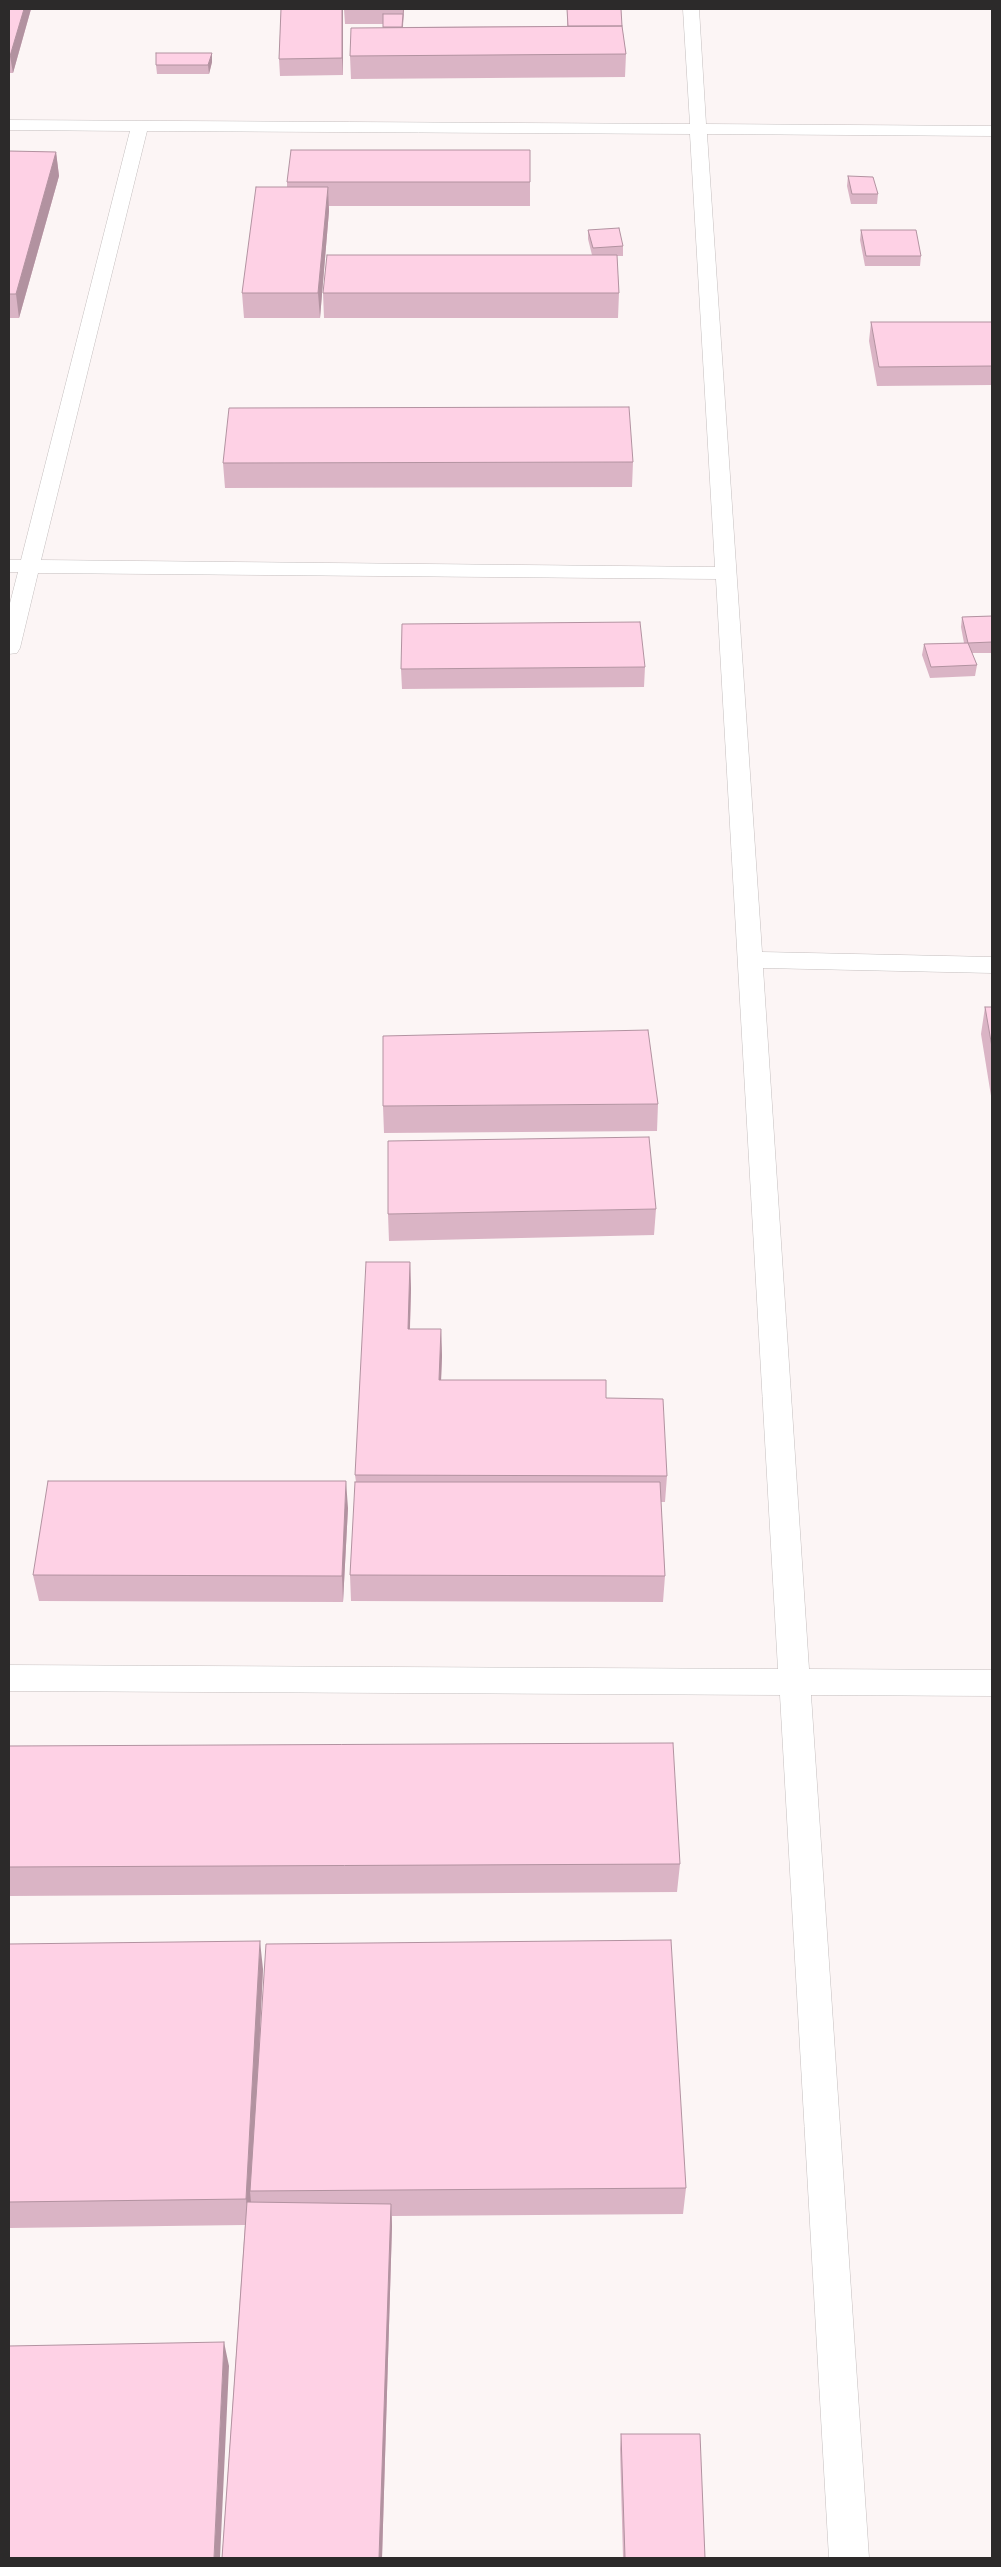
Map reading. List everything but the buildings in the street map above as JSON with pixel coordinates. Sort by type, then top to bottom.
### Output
[{"type":"street","points":[[691,9],[849,2558]]},
{"type":"street","points":[[9,125],[992,130]]},
{"type":"street","points":[[9,648],[140,126]]},
{"type":"street","points":[[9,566],[726,573]]},
{"type":"street","points":[[750,960],[992,965]]},
{"type":"street","points":[[9,1678],[992,1682]]}]
